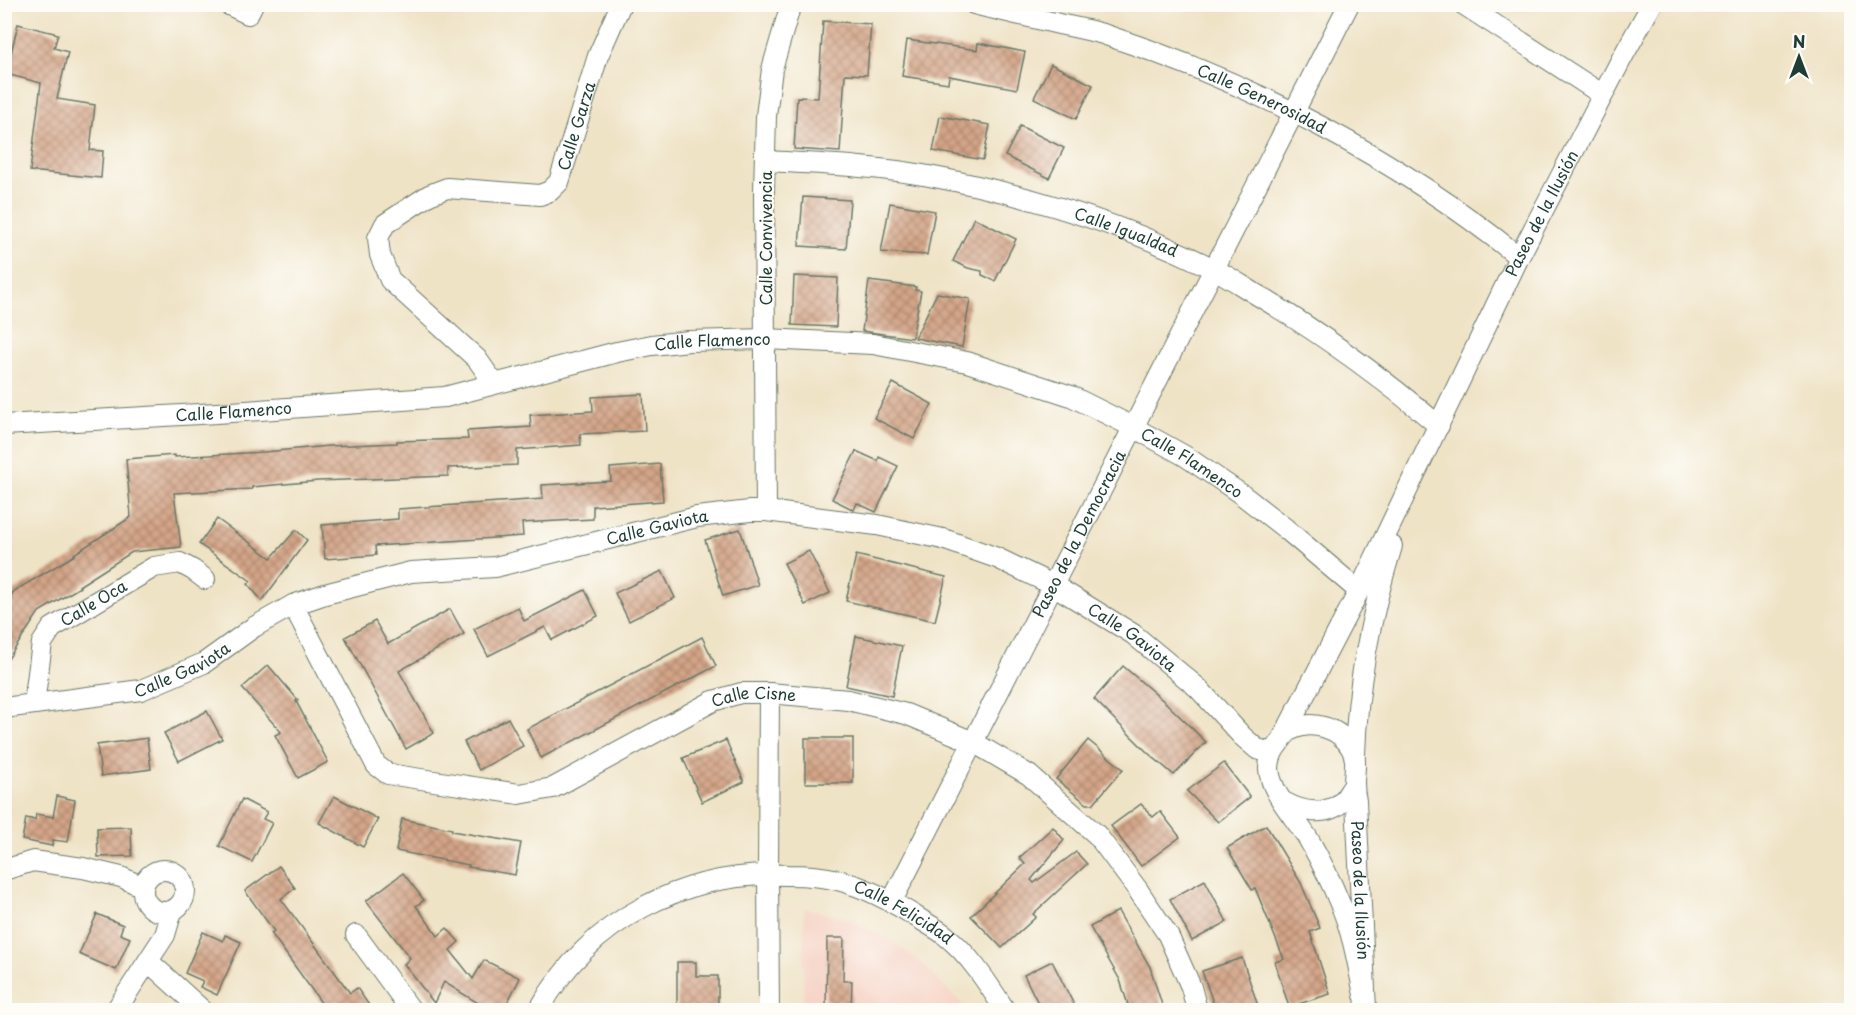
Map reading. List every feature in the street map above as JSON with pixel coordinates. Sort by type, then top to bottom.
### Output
[{"type":"street","points":[[226,4],[248,14],[253,4]]},
{"type":"street","name":"Calle Garza","points":[[494,383],[477,359],[390,280],[380,255],[378,238],[385,224],[429,195],[447,188],[540,195],[550,191],[560,182],[598,56],[621,4]]},
{"type":"street","name":"Calle Convivencia","points":[[766,511],[764,191],[766,116],[772,69],[791,4]]},
{"type":"street","name":"Calle Generosidad","points":[[974,4],[1101,34],[1198,68],[1294,112],[1387,164],[1476,223],[1519,257]]},
{"type":"street","name":"Paseo de la Democracia","points":[[892,901],[1349,4]]},
{"type":"street","points":[[1463,4],[1603,95]]},
{"type":"street","name":"Paseo de la Ilusión","points":[[1365,1003],[1351,931],[1342,906],[1309,840],[1271,782],[1269,766],[1272,753],[1359,591],[1519,257],[1652,4]]},
{"type":"street","name":"Calle Igualdad","points":[[766,160],[927,176],[994,190],[1068,210],[1150,240],[1214,269],[1296,318],[1367,369],[1439,426]]},
{"type":"street","name":"Calle Flamenco","points":[[4,425],[446,397],[494,383],[652,345],[705,340],[765,339],[873,344],[967,362],[1071,396],[1133,427],[1185,456],[1241,494],[1359,591]]},
{"type":"street","name":"Paseo de la Ilusión","points":[[1356,716],[1368,634],[1384,570],[1439,426]]},
{"type":"street","name":"Calle Gaviota","points":[[4,708],[141,690],[204,663],[254,627],[292,605],[325,594],[411,572],[495,567],[697,517],[766,511],[877,525],[943,539],[997,558],[1053,585],[1133,634],[1198,688],[1257,749],[1272,753]]},
{"type":"street","name":"Calle Oca","points":[[34,704],[42,643],[52,628],[154,567],[180,563],[205,579]]},
{"type":"street","name":"Paseo de la Ilusión","points":[[1359,591],[1362,603],[1355,666],[1354,785],[1365,1003]]},
{"type":"street","name":"Calle Cisne","points":[[292,605],[376,765],[388,774],[519,794],[553,788],[713,701],[741,693],[769,693],[848,700],[906,714],[973,742],[1029,775],[1097,835],[1168,935],[1191,987],[1197,1011]]},
{"type":"street","points":[[769,693],[769,1011]]},
{"type":"street","points":[[1283,736],[1304,726],[1322,726],[1343,737],[1355,755]]},
{"type":"street","name":"Paseo de la Ilusión","points":[[1284,802],[1297,809],[1311,812],[1328,810],[1342,801],[1354,785]]},
{"type":"street","points":[[4,870],[33,861],[83,868],[121,877],[143,887]]},
{"type":"street","points":[[116,1011],[165,935],[172,911],[183,901],[185,894],[183,880],[168,870],[160,870],[145,880],[143,895],[148,905],[154,910],[172,911]]},
{"type":"street","name":"Calle Felicidad","points":[[539,1011],[550,990],[573,961],[605,931],[649,903],[687,887],[725,878],[768,874],[803,875],[838,880],[892,901],[946,936],[989,985],[1005,1011]]},
{"type":"street","points":[[356,935],[411,1011]]},
{"type":"street","points":[[149,962],[202,1011]]},
{"type":"shaded area","points":[[804,908],[845,918],[889,939],[923,964],[959,1002],[973,1010],[803,1010]]},
{"type":"building","points":[[823,21],[871,24],[867,75],[845,74],[840,152],[794,149],[797,97],[818,98]]},
{"type":"building","points":[[18,24],[58,34],[54,48],[68,52],[57,99],[95,105],[90,150],[103,151],[101,178],[30,171],[41,83],[6,74]]},
{"type":"building","points":[[907,40],[977,50],[978,43],[1025,52],[1017,89],[949,76],[948,83],[902,76]]},
{"type":"building","points":[[1051,64],[1093,85],[1076,119],[1034,98]]},
{"type":"building","points":[[940,116],[990,125],[983,160],[933,151]]},
{"type":"building","points":[[1020,126],[1064,148],[1049,178],[1005,156]]},
{"type":"building","points":[[803,197],[850,200],[846,249],[799,246]]},
{"type":"building","points":[[890,203],[935,211],[927,255],[881,252]]},
{"type":"building","points":[[974,218],[1016,239],[995,281],[982,275],[982,271],[953,261]]},
{"type":"building","points":[[794,276],[838,278],[836,327],[792,325]]},
{"type":"building","points":[[869,281],[916,287],[915,290],[921,291],[912,338],[862,331]]},
{"type":"building","points":[[937,293],[970,299],[962,347],[915,338]]},
{"type":"building","points":[[893,383],[932,404],[914,439],[874,418]]},
{"type":"building","points":[[643,394],[645,431],[580,434],[581,445],[517,450],[517,465],[448,468],[448,476],[318,481],[252,487],[252,489],[174,493],[181,547],[132,552],[39,612],[4,665],[4,606],[14,591],[75,555],[131,517],[126,459],[264,452],[397,443],[397,441],[468,439],[467,431],[531,427],[530,415],[593,411],[592,397]]},
{"type":"building","points":[[856,451],[878,461],[879,457],[898,466],[876,512],[857,503],[854,510],[832,499]]},
{"type":"building","points":[[660,464],[663,501],[593,506],[593,519],[522,523],[523,536],[375,546],[376,555],[325,559],[322,525],[398,519],[398,509],[543,499],[542,485],[611,481],[610,468]]},
{"type":"building","points":[[217,519],[271,558],[296,530],[307,540],[262,601],[248,584],[251,581],[199,544]]},
{"type":"building","points":[[740,529],[758,585],[723,596],[705,540]]},
{"type":"building","points":[[809,551],[830,593],[805,605],[784,563]]},
{"type":"building","points":[[856,555],[946,577],[935,621],[846,601]]},
{"type":"building","points":[[662,571],[675,598],[629,621],[615,593]]},
{"type":"building","points":[[585,590],[598,616],[552,640],[545,627],[488,656],[474,629],[518,607],[524,621]]},
{"type":"building","points":[[450,609],[464,634],[399,671],[434,733],[406,749],[345,637],[375,621],[388,644]]},
{"type":"building","points":[[856,636],[902,646],[892,696],[846,686]]},
{"type":"building","points":[[702,637],[716,666],[541,758],[527,729]]},
{"type":"building","points":[[268,665],[298,700],[296,701],[328,762],[298,778],[275,735],[281,732],[242,688]]},
{"type":"building","points":[[1123,666],[1206,742],[1174,775],[1148,753],[1094,699]]},
{"type":"building","points":[[207,711],[222,739],[179,761],[164,733]]},
{"type":"building","points":[[508,718],[523,746],[479,770],[464,742]]},
{"type":"building","points":[[147,738],[151,769],[101,776],[97,745]]},
{"type":"building","points":[[805,738],[853,738],[853,783],[805,783]]},
{"type":"building","points":[[726,740],[744,782],[702,802],[683,758]]},
{"type":"building","points":[[1088,740],[1123,769],[1093,804],[1087,804],[1056,779]]},
{"type":"building","points":[[1224,763],[1250,797],[1218,822],[1187,791]]},
{"type":"building","points":[[57,796],[75,800],[68,842],[53,840],[52,846],[22,840],[26,818],[35,820],[36,814],[53,817]]},
{"type":"building","points":[[334,796],[378,819],[363,847],[319,823]]},
{"type":"building","points":[[242,799],[267,812],[263,819],[272,823],[252,862],[219,846]]},
{"type":"building","points":[[1141,804],[1153,817],[1160,811],[1180,837],[1141,866],[1111,826]]},
{"type":"building","points":[[402,819],[452,829],[452,831],[521,843],[515,875],[396,851]]},
{"type":"building","points":[[1266,825],[1301,883],[1320,928],[1310,932],[1330,994],[1289,1007],[1275,962],[1284,959],[1255,888],[1252,890],[1227,848]]},
{"type":"building","points":[[131,827],[132,856],[98,857],[97,828]]},
{"type":"building","points":[[1053,827],[1064,840],[1031,880],[1034,883],[1076,852],[1087,864],[1033,914],[1036,917],[1002,948],[971,916],[1025,864],[1019,858]]},
{"type":"building","points":[[279,866],[295,888],[281,899],[350,993],[357,988],[373,1011],[327,1011],[271,933],[274,931],[245,891]]},
{"type":"building","points":[[403,873],[424,900],[416,906],[438,936],[447,928],[459,942],[450,950],[473,979],[484,960],[520,978],[503,1011],[491,1011],[444,982],[434,1003],[404,964],[410,958],[366,901]]},
{"type":"building","points":[[1205,880],[1227,922],[1192,941],[1170,899]]},
{"type":"building","points":[[1118,911],[1150,967],[1164,1011],[1130,1011],[1120,980],[1090,927]]},
{"type":"building","points":[[97,914],[123,925],[120,934],[130,938],[116,970],[79,954]]},
{"type":"building","points":[[203,932],[223,941],[225,935],[241,942],[217,995],[200,987],[203,981],[185,973]]},
{"type":"building","points":[[827,938],[844,938],[843,981],[852,981],[851,1011],[826,1011]]},
{"type":"building","points":[[1242,958],[1258,1006],[1244,1011],[1216,1011],[1202,971]]},
{"type":"building","points":[[1052,961],[1074,1005],[1064,1011],[1042,1011],[1024,975]]},
{"type":"building","points":[[677,962],[696,962],[696,976],[718,976],[718,1011],[677,1011]]}]
